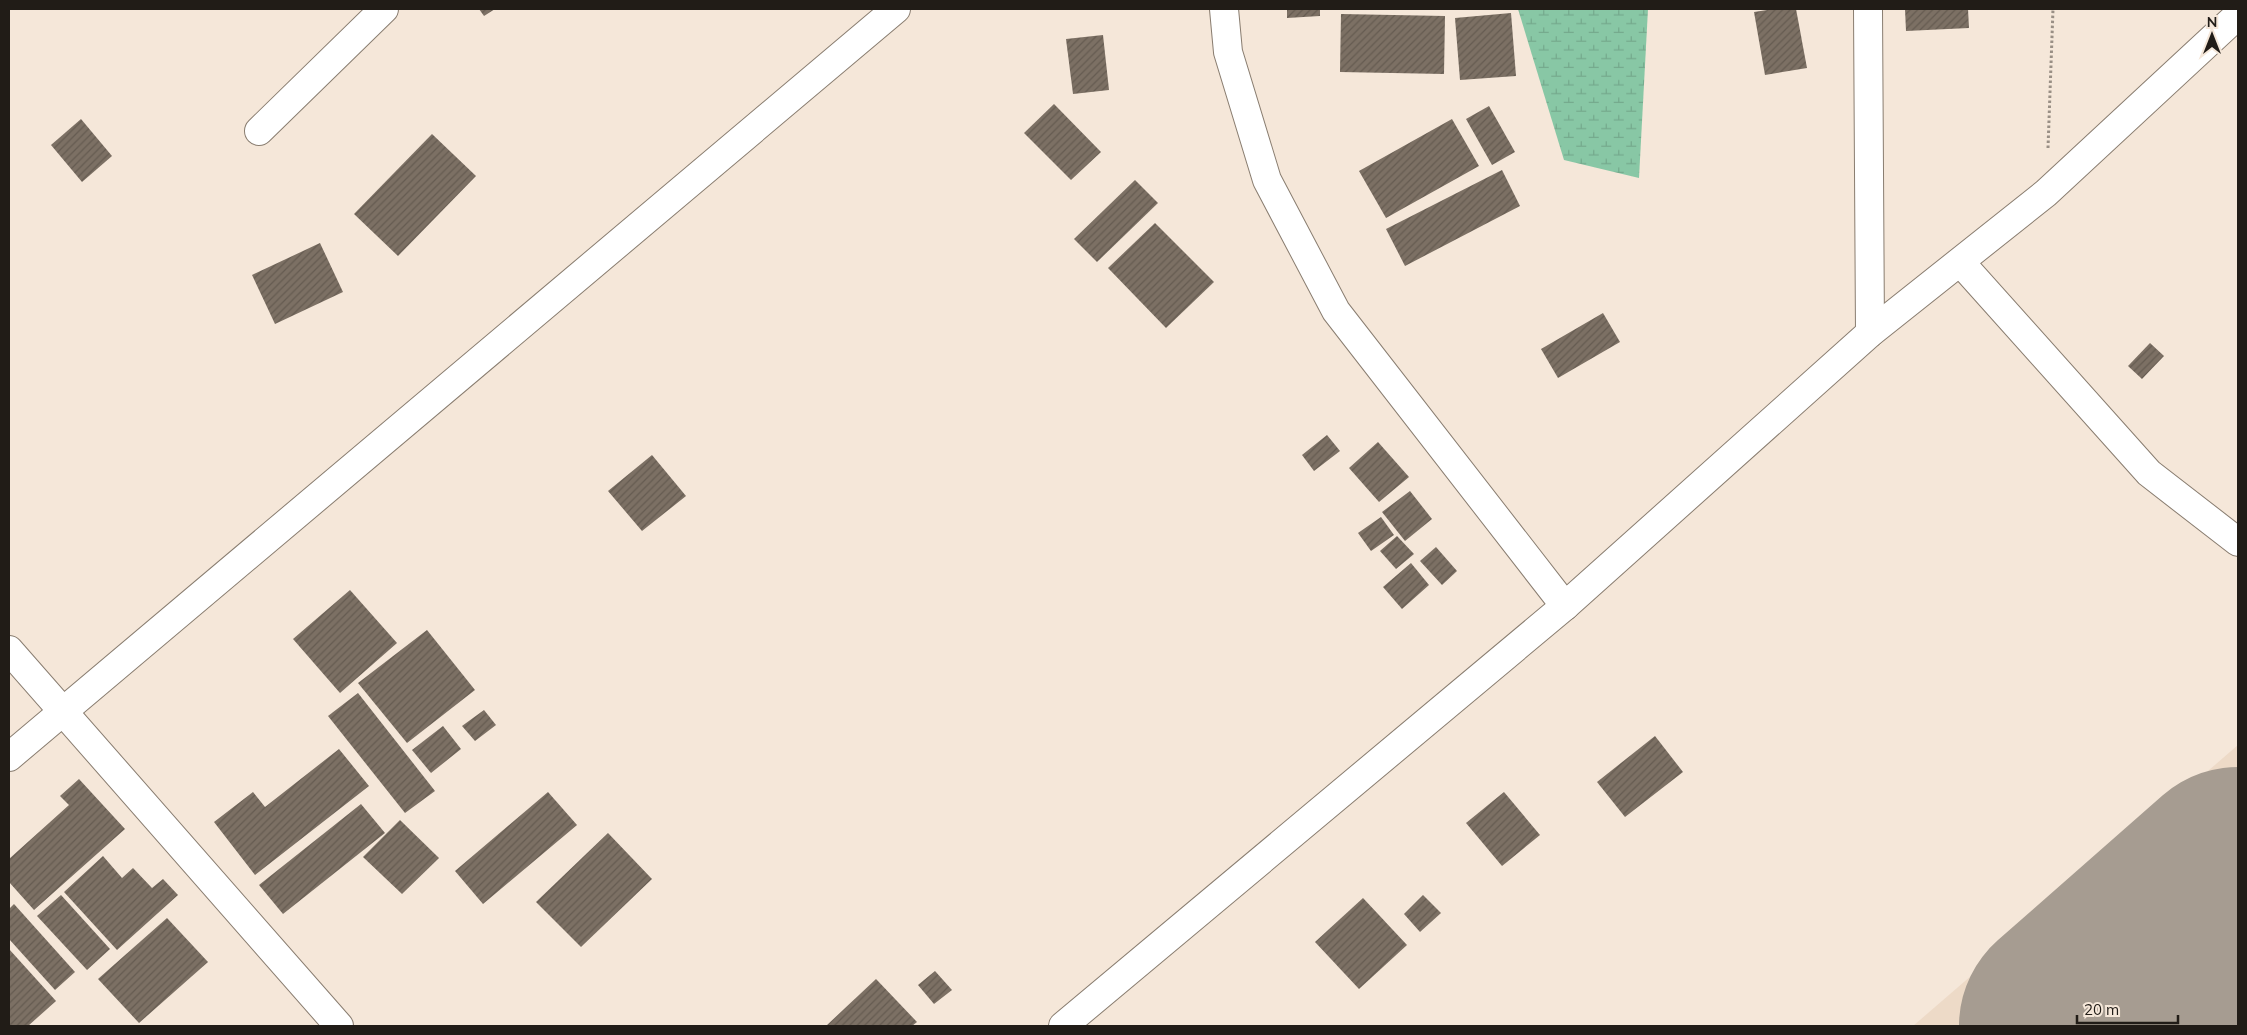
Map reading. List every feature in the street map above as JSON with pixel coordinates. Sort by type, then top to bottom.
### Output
[{"type":"street","points":[[258,131],[384,9]]},
{"type":"street","points":[[9,757],[896,9]]},
{"type":"street","points":[[1224,9],[1228,52],[1267,180],[1336,311],[1565,606]]},
{"type":"street","points":[[1868,9],[1870,333]]},
{"type":"street","points":[[1063,1026],[1565,606],[1870,333],[1961,263],[2046,193],[2238,15]]},
{"type":"street","points":[[1961,263],[2149,473],[2238,542]]},
{"type":"street","points":[[9,650],[339,1026]]},
{"type":"path","points":[[2046,193],[2054,9]]},
{"type":"shaded area","points":[[2238,745],[2238,1010],[2220,1026],[1913,1026]]},
{"type":"green space","points":[[1518,9],[1648,9],[1639,178],[1564,160]]},
{"type":"building","points":[[479,9],[495,9],[484,16]]},
{"type":"building","points":[[1287,9],[1320,9],[1320,16],[1287,18]]},
{"type":"building","points":[[1774,9],[1796,9],[1807,68],[1765,75],[1754,12]]},
{"type":"building","points":[[1905,9],[1968,9],[1969,28],[1906,31]]},
{"type":"building","points":[[1511,13],[1516,76],[1460,80],[1455,18]]},
{"type":"building","points":[[1341,14],[1445,16],[1444,74],[1340,72]]},
{"type":"building","points":[[1103,35],[1109,90],[1073,94],[1066,39]]},
{"type":"building","points":[[1054,104],[1101,152],[1071,180],[1024,133]]},
{"type":"building","points":[[1489,106],[1515,152],[1492,165],[1466,119]]},
{"type":"building","points":[[81,119],[112,156],[82,182],[51,145]]},
{"type":"building","points":[[1452,119],[1479,166],[1386,218],[1359,171]]},
{"type":"building","points":[[432,134],[476,176],[398,256],[354,214]]},
{"type":"building","points":[[1502,170],[1520,206],[1405,266],[1386,229]]},
{"type":"building","points":[[1135,180],[1158,203],[1097,262],[1074,239]]},
{"type":"building","points":[[1155,223],[1214,282],[1166,328],[1108,268]]},
{"type":"building","points":[[320,243],[343,292],[275,324],[252,275]]},
{"type":"building","points":[[1603,313],[1620,342],[1558,378],[1541,349]]},
{"type":"building","points":[[2150,343],[2164,356],[2142,379],[2128,366]]},
{"type":"building","points":[[1327,435],[1340,451],[1314,471],[1302,455]]},
{"type":"building","points":[[1378,442],[1409,477],[1379,502],[1349,468]]},
{"type":"building","points":[[652,455],[686,496],[642,531],[608,491]]},
{"type":"building","points":[[1410,491],[1432,519],[1405,541],[1382,512]]},
{"type":"building","points":[[1381,517],[1394,535],[1371,551],[1358,533]]},
{"type":"building","points":[[1397,536],[1414,554],[1396,569],[1380,551]]},
{"type":"building","points":[[1436,547],[1457,571],[1442,585],[1420,561]]},
{"type":"building","points":[[1411,563],[1429,585],[1402,609],[1383,587]]},
{"type":"building","points":[[350,590],[397,643],[340,693],[293,639]]},
{"type":"building","points":[[427,630],[475,690],[407,743],[358,683]]},
{"type":"building","points":[[358,693],[435,791],[405,813],[328,716]]},
{"type":"building","points":[[484,710],[496,725],[475,741],[462,726]]},
{"type":"building","points":[[443,726],[461,749],[431,773],[412,750]]},
{"type":"building","points":[[1655,736],[1683,772],[1625,817],[1597,782]]},
{"type":"building","points":[[339,749],[369,786],[255,875],[214,822],[253,792],[265,807]]},
{"type":"building","points":[[79,779],[125,829],[34,910],[9,882],[9,859],[69,805],[60,796]]},
{"type":"building","points":[[548,792],[577,825],[483,904],[455,871]]},
{"type":"building","points":[[1504,792],[1540,835],[1502,866],[1466,823]]},
{"type":"building","points":[[361,804],[385,833],[283,914],[259,885]]},
{"type":"building","points":[[400,820],[439,858],[402,894],[363,857]]},
{"type":"building","points":[[608,833],[652,879],[581,947],[536,902]]},
{"type":"building","points":[[103,856],[122,878],[133,868],[152,888],[163,879],[178,895],[117,950],[64,892]]},
{"type":"building","points":[[61,895],[110,949],[87,970],[37,916]]},
{"type":"building","points":[[1423,895],[1441,913],[1420,932],[1404,914]]},
{"type":"building","points":[[1363,898],[1407,945],[1359,989],[1315,942]]},
{"type":"building","points":[[14,904],[75,972],[55,990],[9,939],[9,909]]},
{"type":"building","points":[[167,918],[208,962],[139,1023],[98,979]]},
{"type":"building","points":[[9,949],[56,1001],[28,1026],[9,1026]]},
{"type":"building","points":[[935,971],[952,990],[934,1004],[918,985]]},
{"type":"building","points":[[876,979],[917,1022],[912,1026],[826,1026]]},
{"type":"runway","points":[[2073,1026],[2238,881]]}]
